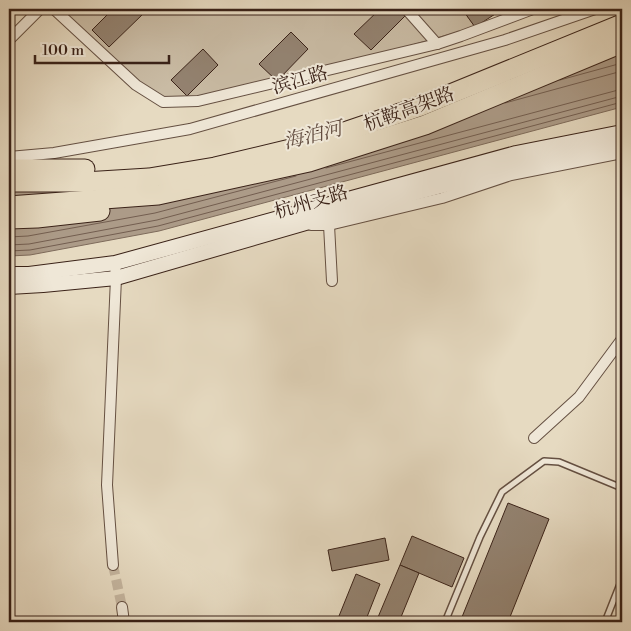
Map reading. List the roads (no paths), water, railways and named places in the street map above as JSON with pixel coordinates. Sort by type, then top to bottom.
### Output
[{"type":"highway","name":"杭鞍高架路","points":[[9,182],[84,182],[149,178],[215,167],[303,146],[421,106],[622,24]]},
{"type":"highway","points":[[9,169],[162,167],[252,150],[349,121],[458,78],[602,32]]},
{"type":"highway","name":"杭鞍高架路","points":[[9,206],[158,195],[309,162],[425,124],[622,43]]},
{"type":"highway","points":[[9,218],[66,215],[160,203],[262,183],[323,166],[371,149],[446,116]]},
{"type":"main road","name":"杭州支路","points":[[9,287],[116,278],[293,226],[345,205],[516,154],[622,132]]},
{"type":"main road","name":"杭州支路","points":[[9,274],[29,274],[115,263],[345,205],[520,164],[622,145]]},
{"type":"street","points":[[9,40],[40,9]]},
{"type":"street","points":[[56,9],[136,85],[163,102],[198,101],[437,44],[533,9]]},
{"type":"street","points":[[406,9],[437,44]]},
{"type":"street","name":"滨江路","points":[[9,157],[54,153],[190,129],[505,40],[595,9]]},
{"type":"street","points":[[293,226],[329,225],[442,198],[511,176],[622,153]]},
{"type":"street","points":[[329,225],[332,281]]},
{"type":"street","points":[[113,565],[108,486],[115,263]]},
{"type":"street","points":[[534,438],[578,396],[622,339]]},
{"type":"street","points":[[122,607],[124,622]]},
{"type":"lane","points":[[446,622],[480,537],[502,492],[544,461],[549,460],[559,462],[622,488]]},
{"type":"lane","points":[[605,622],[622,579]]},
{"type":"water","name":"海泊河","points":[[622,52],[622,107],[159,231],[30,255],[9,256],[9,189],[235,158]]},
{"type":"tunnel","points":[[113,565],[122,607]]}]
